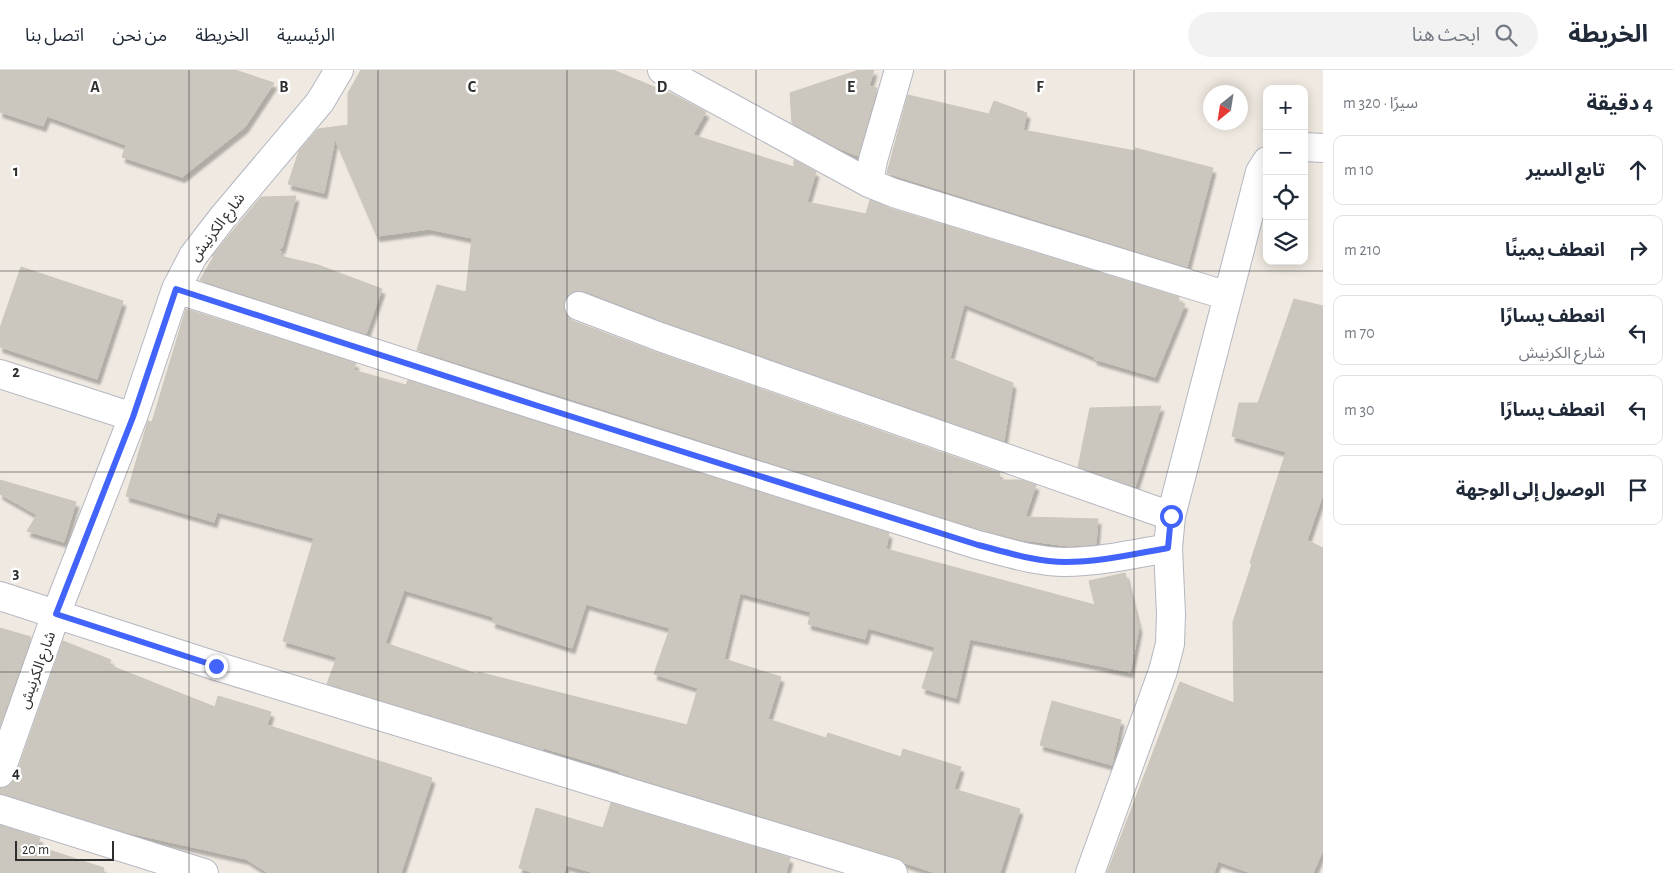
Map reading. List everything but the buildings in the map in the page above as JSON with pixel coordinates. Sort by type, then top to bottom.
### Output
[{"type":"street","name":"شارع الكرنيش","points":[[0,772],[56,614],[133,417],[176,289],[193,256],[223,217],[320,102],[339,70]]},
{"type":"street","points":[[662,70],[869,183],[894,193],[1228,296]]},
{"type":"street","points":[[869,183],[873,160],[899,70]]},
{"type":"street","points":[[1308,148],[1323,148]]},
{"type":"street","points":[[1090,873],[1163,671],[1170,644],[1171,614],[1168,548],[1171,516],[1260,172],[1263,167]]},
{"type":"street","points":[[176,289],[987,548],[1024,557],[1064,562],[1103,560],[1168,548]]},
{"type":"street","points":[[579,306],[660,337],[1171,516]]},
{"type":"street","points":[[0,374],[133,417]]},
{"type":"street","points":[[0,596],[225,669],[893,873]]},
{"type":"street","points":[[0,809],[204,873]]},
{"type":"route","points":[[216,666],[56,614],[133,417],[176,289],[535,405],[978,545],[1024,557],[1064,562],[1103,560],[1168,548],[1171,516]]}]
